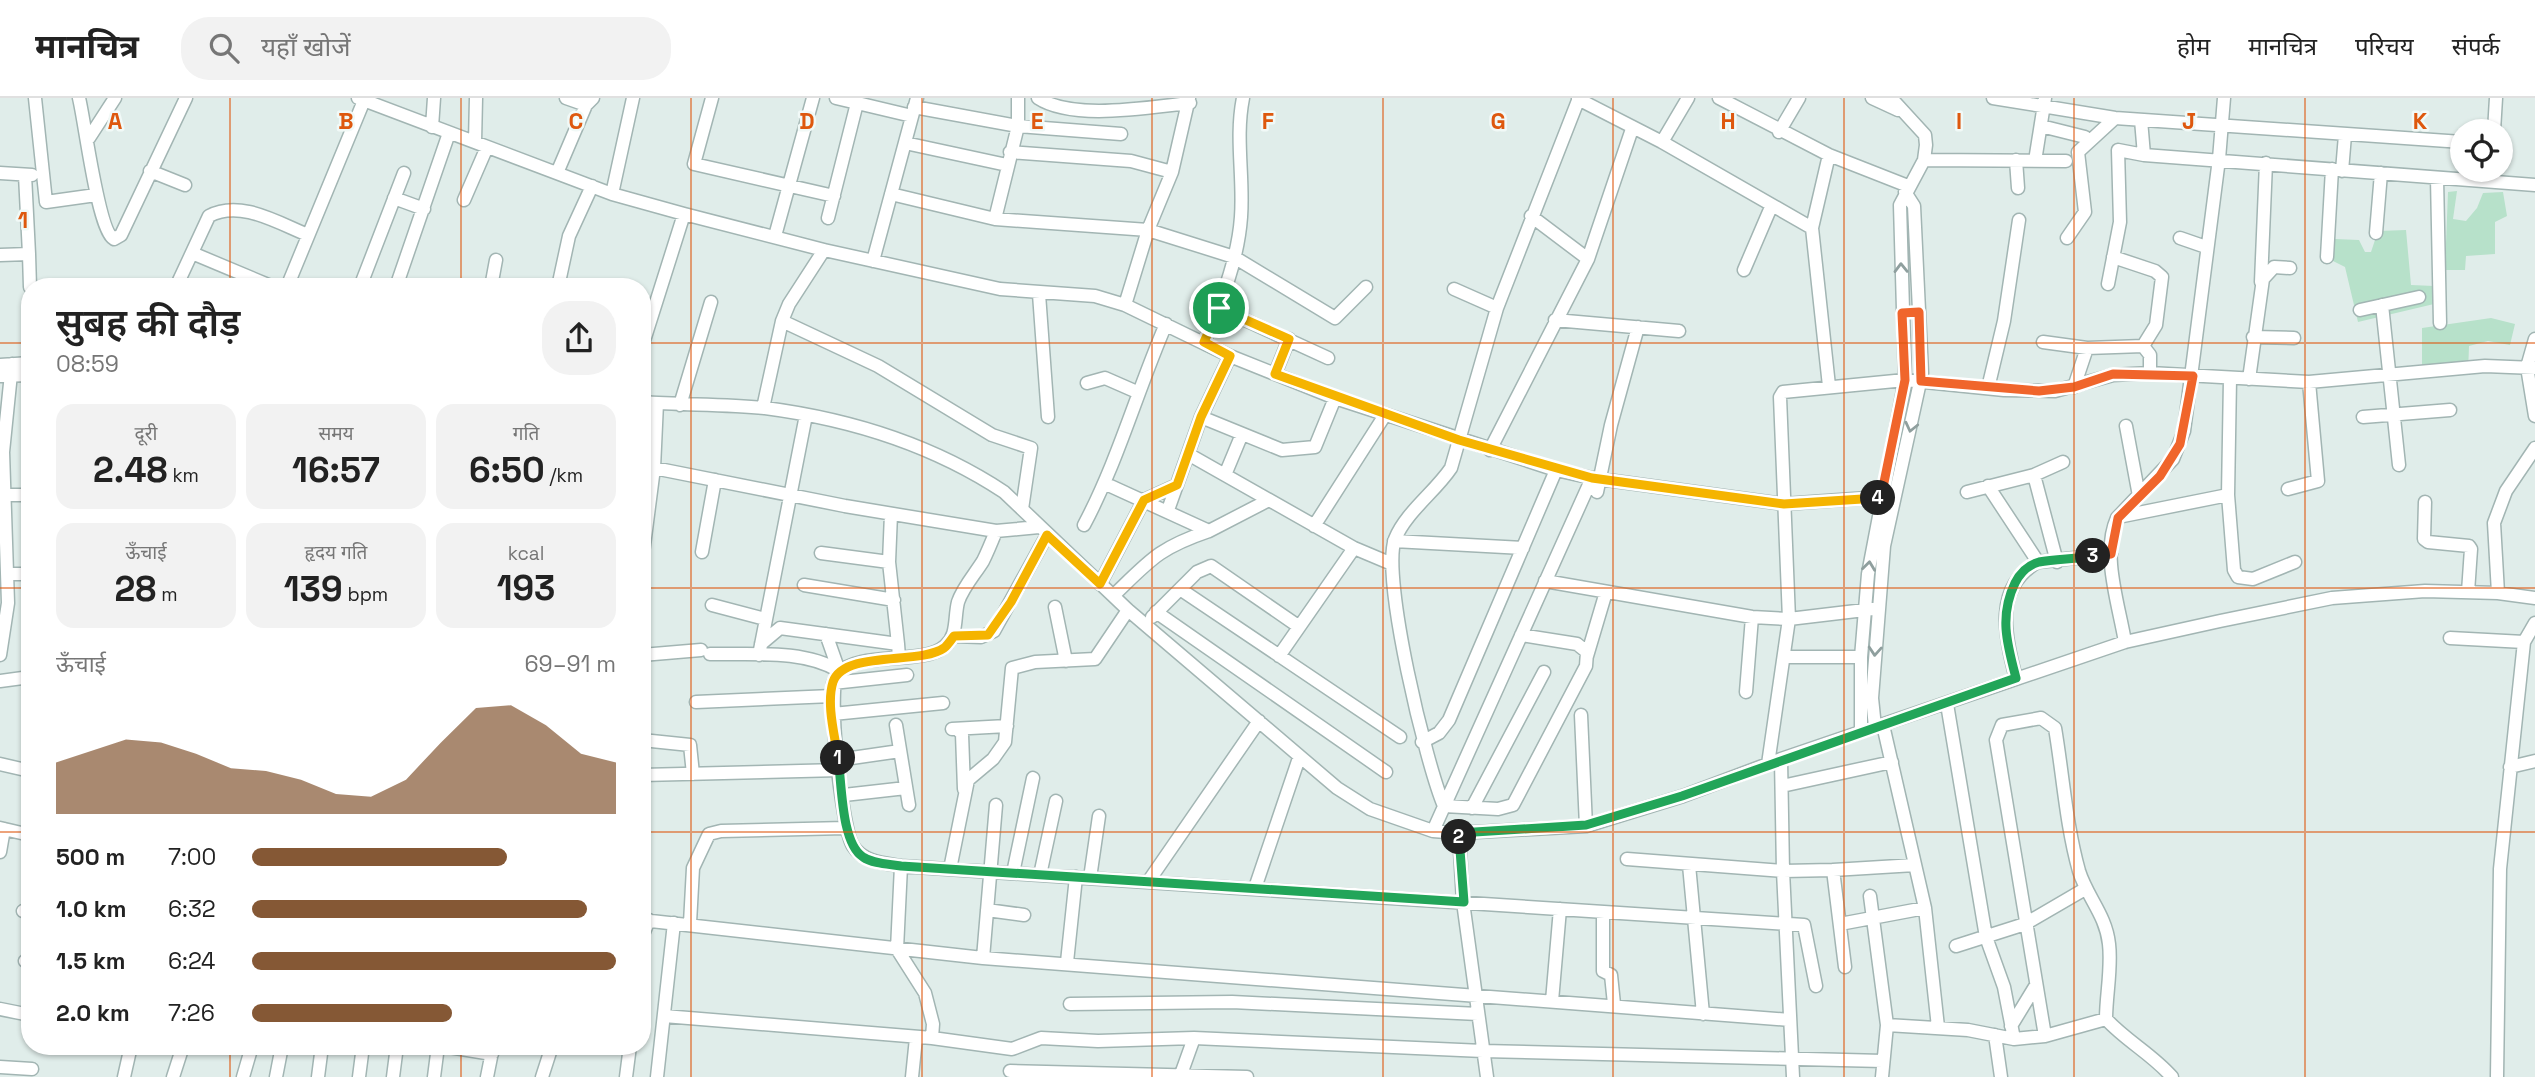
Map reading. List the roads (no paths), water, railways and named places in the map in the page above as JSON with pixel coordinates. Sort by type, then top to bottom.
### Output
[{"type":"street","points":[[35,98],[46,202],[96,195]]},
{"type":"street","points":[[79,98],[89,138],[96,195],[107,232],[114,239],[121,235],[186,98]]},
{"type":"street","points":[[89,138],[115,98]]},
{"type":"street","points":[[432,127],[434,98]]},
{"type":"street","points":[[464,200],[481,145],[476,98]]},
{"type":"street","points":[[557,173],[589,102],[566,98]]},
{"type":"street","points":[[612,194],[633,98]]},
{"type":"street","points":[[712,98],[694,164],[834,196]]},
{"type":"street","points":[[775,236],[813,98]]},
{"type":"street","points":[[836,98],[856,103],[914,107],[1018,127],[1121,134]]},
{"type":"street","points":[[995,219],[1018,127],[1018,98]]},
{"type":"street","points":[[1038,98],[1051,107],[1119,110],[1190,100],[1172,172],[1148,230],[1125,305]]},
{"type":"street","points":[[1204,342],[1219,308],[1234,257],[1241,218],[1239,132],[1243,98]]},
{"type":"street","points":[[1662,142],[1688,98]]},
{"type":"street","points":[[1719,98],[1779,131],[1906,189],[1914,206],[1921,381],[1861,657],[1861,731]]},
{"type":"street","points":[[1779,131],[1799,98]]},
{"type":"street","points":[[1872,98],[1901,112]]},
{"type":"street","points":[[1891,98],[1901,112],[1925,135],[1924,160],[1906,189],[1900,205],[1905,380],[1872,542],[1872,698],[1887,723],[1892,762],[1925,908],[1938,1027]]},
{"type":"street","points":[[1993,98],[2044,102],[2115,118],[2450,141]]},
{"type":"street","points":[[2125,642],[2111,554],[2118,518],[2160,476],[2180,444],[2193,376],[2224,98]]},
{"type":"street","points":[[2495,119],[2496,98]]},
{"type":"street","points":[[291,278],[362,99],[612,194],[684,214],[873,261],[1039,294],[1095,296],[1125,305],[1230,356],[1335,398],[1596,483],[1784,504],[1881,497]]},
{"type":"street","points":[[1444,806],[1422,742],[1392,564],[1394,541],[1402,526],[1440,485],[1451,468],[1497,308],[1579,99],[1632,129],[1662,142],[1812,228]]},
{"type":"street","points":[[2035,161],[2044,102]]},
{"type":"street","points":[[828,218],[856,103]]},
{"type":"street","points":[[873,261],[914,107]]},
{"type":"street","points":[[2067,238],[2085,212],[2078,152],[2115,118]]},
{"type":"street","points":[[2141,120],[2144,155]]},
{"type":"street","points":[[2041,126],[2085,137]]},
{"type":"street","points":[[1490,450],[1588,259],[1632,129]]},
{"type":"street","points":[[399,278],[449,134]]},
{"type":"street","points":[[2327,257],[2337,170],[2345,135]]},
{"type":"street","points":[[905,143],[1007,166]]},
{"type":"street","points":[[2108,284],[2120,222],[2118,150],[2144,155],[2450,178]]},
{"type":"street","points":[[1010,152],[1130,161],[1172,172]]},
{"type":"street","points":[[1829,155],[1812,228],[1829,387]]},
{"type":"street","points":[[1924,160],[2066,161]]},
{"type":"street","points":[[2016,160],[2018,188]]},
{"type":"street","points":[[2249,379],[2261,289],[2266,163]]},
{"type":"street","points":[[150,171],[185,185]]},
{"type":"street","points":[[0,173],[42,176]]},
{"type":"street","points":[[363,278],[404,173]]},
{"type":"street","points":[[2376,233],[2381,173]]},
{"type":"street","points":[[24,174],[30,278]]},
{"type":"street","points":[[2437,178],[2440,323]]},
{"type":"street","points":[[2513,181],[2535,185]]},
{"type":"street","points":[[560,278],[569,236],[592,186]]},
{"type":"street","points":[[891,194],[995,219],[1148,230],[1234,257],[1335,318],[1366,287]]},
{"type":"street","points":[[394,198],[424,209]]},
{"type":"street","points":[[1744,270],[1771,206]]},
{"type":"street","points":[[180,278],[209,216],[226,209],[247,211],[308,235]]},
{"type":"street","points":[[651,318],[684,214]]},
{"type":"street","points":[[1531,216],[1588,259]]},
{"type":"street","points":[[1988,388],[2004,321],[2019,220]]},
{"type":"street","points":[[2180,238],[2206,247]]},
{"type":"street","points":[[763,408],[782,321],[789,304],[824,250]]},
{"type":"street","points":[[192,253],[252,278]]},
{"type":"street","points":[[0,255],[30,254]]},
{"type":"street","points":[[2113,257],[2155,271],[2162,277],[2156,325],[2143,346]]},
{"type":"street","points":[[493,278],[496,260]]},
{"type":"street","points":[[2261,289],[2268,271],[2274,267],[2290,268]]},
{"type":"street","points":[[240,278],[242,274]]},
{"type":"street","points":[[1454,289],[1497,308]]},
{"type":"street","points":[[1039,294],[1048,417]]},
{"type":"street","points":[[2360,310],[2419,297]]},
{"type":"street","points":[[680,405],[711,302]]},
{"type":"street","points":[[2382,305],[2399,465]]},
{"type":"street","points":[[1219,308],[1328,358]]},
{"type":"street","points":[[1902,313],[1919,312]]},
{"type":"street","points":[[1555,320],[1679,331]]},
{"type":"street","points":[[782,321],[878,366],[992,435],[1031,448],[1022,509]]},
{"type":"street","points":[[1084,525],[1106,484],[1137,391],[1166,324]]},
{"type":"street","points":[[1433,831],[1545,581],[1596,483],[1638,327]]},
{"type":"street","points":[[2253,337],[2294,338]]},
{"type":"street","points":[[1275,374],[1289,339]]},
{"type":"street","points":[[2535,339],[2521,367],[2535,416]]},
{"type":"street","points":[[2043,342],[2087,348],[2143,346]]},
{"type":"street","points":[[2143,346],[2150,355],[2150,373]]},
{"type":"street","points":[[2074,387],[2087,348]]},
{"type":"street","points":[[1168,510],[1201,417],[1230,356]]},
{"type":"street","points":[[1768,764],[1789,619],[1780,397],[1789,389],[1905,380],[2010,391],[2055,391],[2113,374],[2150,373],[2309,382],[2391,373],[2521,367]]},
{"type":"street","points":[[0,649],[5,580],[2,452],[6,370]]},
{"type":"street","points":[[1087,383],[1105,378],[1137,391]]},
{"type":"street","points":[[2230,379],[2228,495],[2234,570],[2238,577],[2253,579],[2295,562]]},
{"type":"street","points":[[2288,489],[2318,481],[2309,382]]},
{"type":"street","points":[[1201,417],[1282,450],[1315,447],[1335,398]]},
{"type":"street","points":[[651,403],[763,408],[853,424],[924,450],[987,481],[1022,509],[1100,584],[1299,758],[1370,809],[1433,831],[1459,833],[1586,825],[2125,642],[2332,598],[2425,591],[2498,593],[2535,598]]},
{"type":"street","points":[[651,491],[657,403]]},
{"type":"street","points":[[2362,417],[2450,410]]},
{"type":"street","points":[[760,649],[806,415]]},
{"type":"street","points":[[1314,526],[1385,415]]},
{"type":"street","points":[[2126,426],[2140,496]]},
{"type":"street","points":[[1225,475],[1242,434]]},
{"type":"street","points":[[2498,593],[2494,523],[2506,491],[2535,448]]},
{"type":"street","points":[[1188,454],[1354,548],[1392,564]]},
{"type":"street","points":[[1967,492],[2034,475],[2063,462]]},
{"type":"street","points":[[654,468],[891,514],[996,531],[1043,531]]},
{"type":"street","points":[[1422,742],[1438,733],[1449,720],[1556,470]]},
{"type":"street","points":[[2034,475],[2057,562]]},
{"type":"street","points":[[702,552],[715,480]]},
{"type":"street","points":[[1106,484],[1209,531]]},
{"type":"street","points":[[1100,584],[1144,500],[1177,485]]},
{"type":"street","points":[[1987,486],[2038,562]]},
{"type":"street","points":[[2,495],[21,495]]},
{"type":"street","points":[[2118,518],[2228,495]]},
{"type":"street","points":[[1114,595],[1157,553],[1174,542],[1209,531],[1267,500]]},
{"type":"street","points":[[2425,502],[2424,539],[2428,542],[2469,546],[2474,592]]},
{"type":"street","points":[[891,514],[889,562],[899,650]]},
{"type":"street","points":[[760,649],[780,628],[826,634],[899,650],[943,649],[954,636],[959,599],[983,560],[996,531]]},
{"type":"street","points":[[954,636],[981,637],[994,631],[1043,531]]},
{"type":"street","points":[[1394,541],[1523,548]]},
{"type":"street","points":[[1279,656],[1354,548]]},
{"type":"street","points":[[821,553],[889,562]]},
{"type":"street","points":[[2016,678],[2006,643],[2007,602],[2025,569],[2038,562],[2111,554]]},
{"type":"street","points":[[950,869],[968,780],[1000,751],[1005,742],[1013,668],[1035,662],[1095,659],[1137,617],[1156,612],[1197,572],[1211,566],[1298,626]]},
{"type":"street","points":[[1545,581],[1752,617],[1789,619],[1871,610]]},
{"type":"street","points":[[804,584],[894,600]]},
{"type":"street","points":[[1180,589],[1400,737]]},
{"type":"street","points":[[1444,806],[1498,809],[1513,805],[1586,666],[1606,592]]},
{"type":"street","points":[[712,605],[765,618]]},
{"type":"street","points":[[1055,607],[1066,662]]},
{"type":"street","points":[[1156,612],[1386,772]]},
{"type":"street","points":[[1746,692],[1752,617]]},
{"type":"street","points":[[2497,1077],[2500,869],[2524,642],[2535,623]]},
{"type":"street","points":[[826,634],[835,683],[833,714],[844,795],[845,828],[853,847],[863,857],[901,866],[1804,925],[1815,986]]},
{"type":"street","points":[[1521,635],[1577,644],[1587,656]]},
{"type":"street","points":[[2450,638],[2524,642]]},
{"type":"street","points":[[651,655],[760,649],[820,662],[835,683]]},
{"type":"street","points":[[835,683],[899,650]]},
{"type":"street","points":[[1784,657],[1861,657]]},
{"type":"street","points":[[1472,807],[1544,672]]},
{"type":"street","points":[[696,702],[906,676]]},
{"type":"street","points":[[0,681],[21,678]]},
{"type":"street","points":[[833,714],[943,703]]},
{"type":"street","points":[[1947,704],[1986,937],[2004,987],[2012,1033]]},
{"type":"street","points":[[1581,716],[1586,825]]},
{"type":"street","points":[[2045,1036],[1996,740],[2003,725],[2041,718],[2055,728],[2076,858],[2085,889],[2098,905],[2109,946],[2106,1019],[2119,1033],[2160,1063],[2172,1077]]},
{"type":"street","points":[[1148,882],[1259,721]]},
{"type":"street","points":[[896,725],[909,805]]},
{"type":"street","points":[[963,799],[962,734],[953,729],[1007,726]]},
{"type":"street","points":[[651,741],[690,745],[693,774]]},
{"type":"street","points":[[651,775],[839,765],[900,751]]},
{"type":"street","points":[[1255,888],[1299,758]]},
{"type":"street","points":[[1781,759],[1785,925],[1793,1077]]},
{"type":"street","points":[[2510,767],[2535,761]]},
{"type":"street","points":[[1782,786],[1892,762]]},
{"type":"street","points":[[0,764],[21,769]]},
{"type":"street","points":[[1013,873],[1034,778]]},
{"type":"street","points":[[844,795],[906,788]]},
{"type":"street","points":[[1040,875],[1056,801]]},
{"type":"street","points":[[983,958],[996,805]]},
{"type":"street","points":[[1090,878],[1099,816]]},
{"type":"street","points":[[0,852],[2,828],[21,833]]},
{"type":"street","points":[[690,923],[693,868],[709,834],[721,831],[845,828]]},
{"type":"street","points":[[1459,833],[1464,902],[1487,1077]]},
{"type":"street","points":[[1627,859],[1783,871],[1915,865]]},
{"type":"street","points":[[1689,865],[1703,1014]]},
{"type":"street","points":[[901,866],[897,949],[925,993],[933,1024],[932,1038]]},
{"type":"street","points":[[1833,870],[1845,967]]},
{"type":"street","points":[[1067,962],[1076,877]]},
{"type":"street","points":[[1956,946],[2025,924],[2085,889]]},
{"type":"street","points":[[1870,896],[1887,1025],[1882,1077]]},
{"type":"street","points":[[1840,924],[1925,908]]},
{"type":"street","points":[[1552,1001],[1560,909]]},
{"type":"street","points":[[987,911],[1024,915]]},
{"type":"street","points":[[1603,912],[1603,971],[1611,975],[1614,1004]]},
{"type":"street","points":[[651,921],[983,958],[1067,962],[1163,973],[1614,1004],[1790,1020]]},
{"type":"street","points":[[657,1077],[674,923]]},
{"type":"street","points":[[2012,1033],[2036,985]]},
{"type":"street","points":[[1070,1004],[1232,1002],[1478,1014]]},
{"type":"street","points":[[0,1009],[21,1013]]},
{"type":"street","points":[[664,1016],[932,1038],[1012,1049],[1041,1038],[1098,1041],[1194,1038],[1483,1051],[1883,1061]]},
{"type":"street","points":[[1887,1025],[2045,1036],[2106,1019]]},
{"type":"street","points":[[1991,1034],[2001,1077]]},
{"type":"street","points":[[912,1077],[916,1038]]},
{"type":"street","points":[[1181,1076],[1194,1038]]},
{"type":"street","points":[[124,1077],[129,1055]]},
{"type":"street","points":[[173,1077],[180,1055]]},
{"type":"street","points":[[243,1077],[249,1055]]},
{"type":"street","points":[[276,1077],[280,1055]]},
{"type":"street","points":[[318,1077],[321,1055]]},
{"type":"street","points":[[359,1077],[362,1055]]},
{"type":"street","points":[[393,1077],[396,1055]]},
{"type":"street","points":[[434,1077],[439,1055]]},
{"type":"street","points":[[487,1077],[491,1055]]},
{"type":"street","points":[[542,1077],[549,1055]]},
{"type":"street","points":[[625,1077],[629,1055]]},
{"type":"street","points":[[0,1067],[32,1069]]},
{"type":"street","points":[[1010,1071],[1247,1077]]}]
